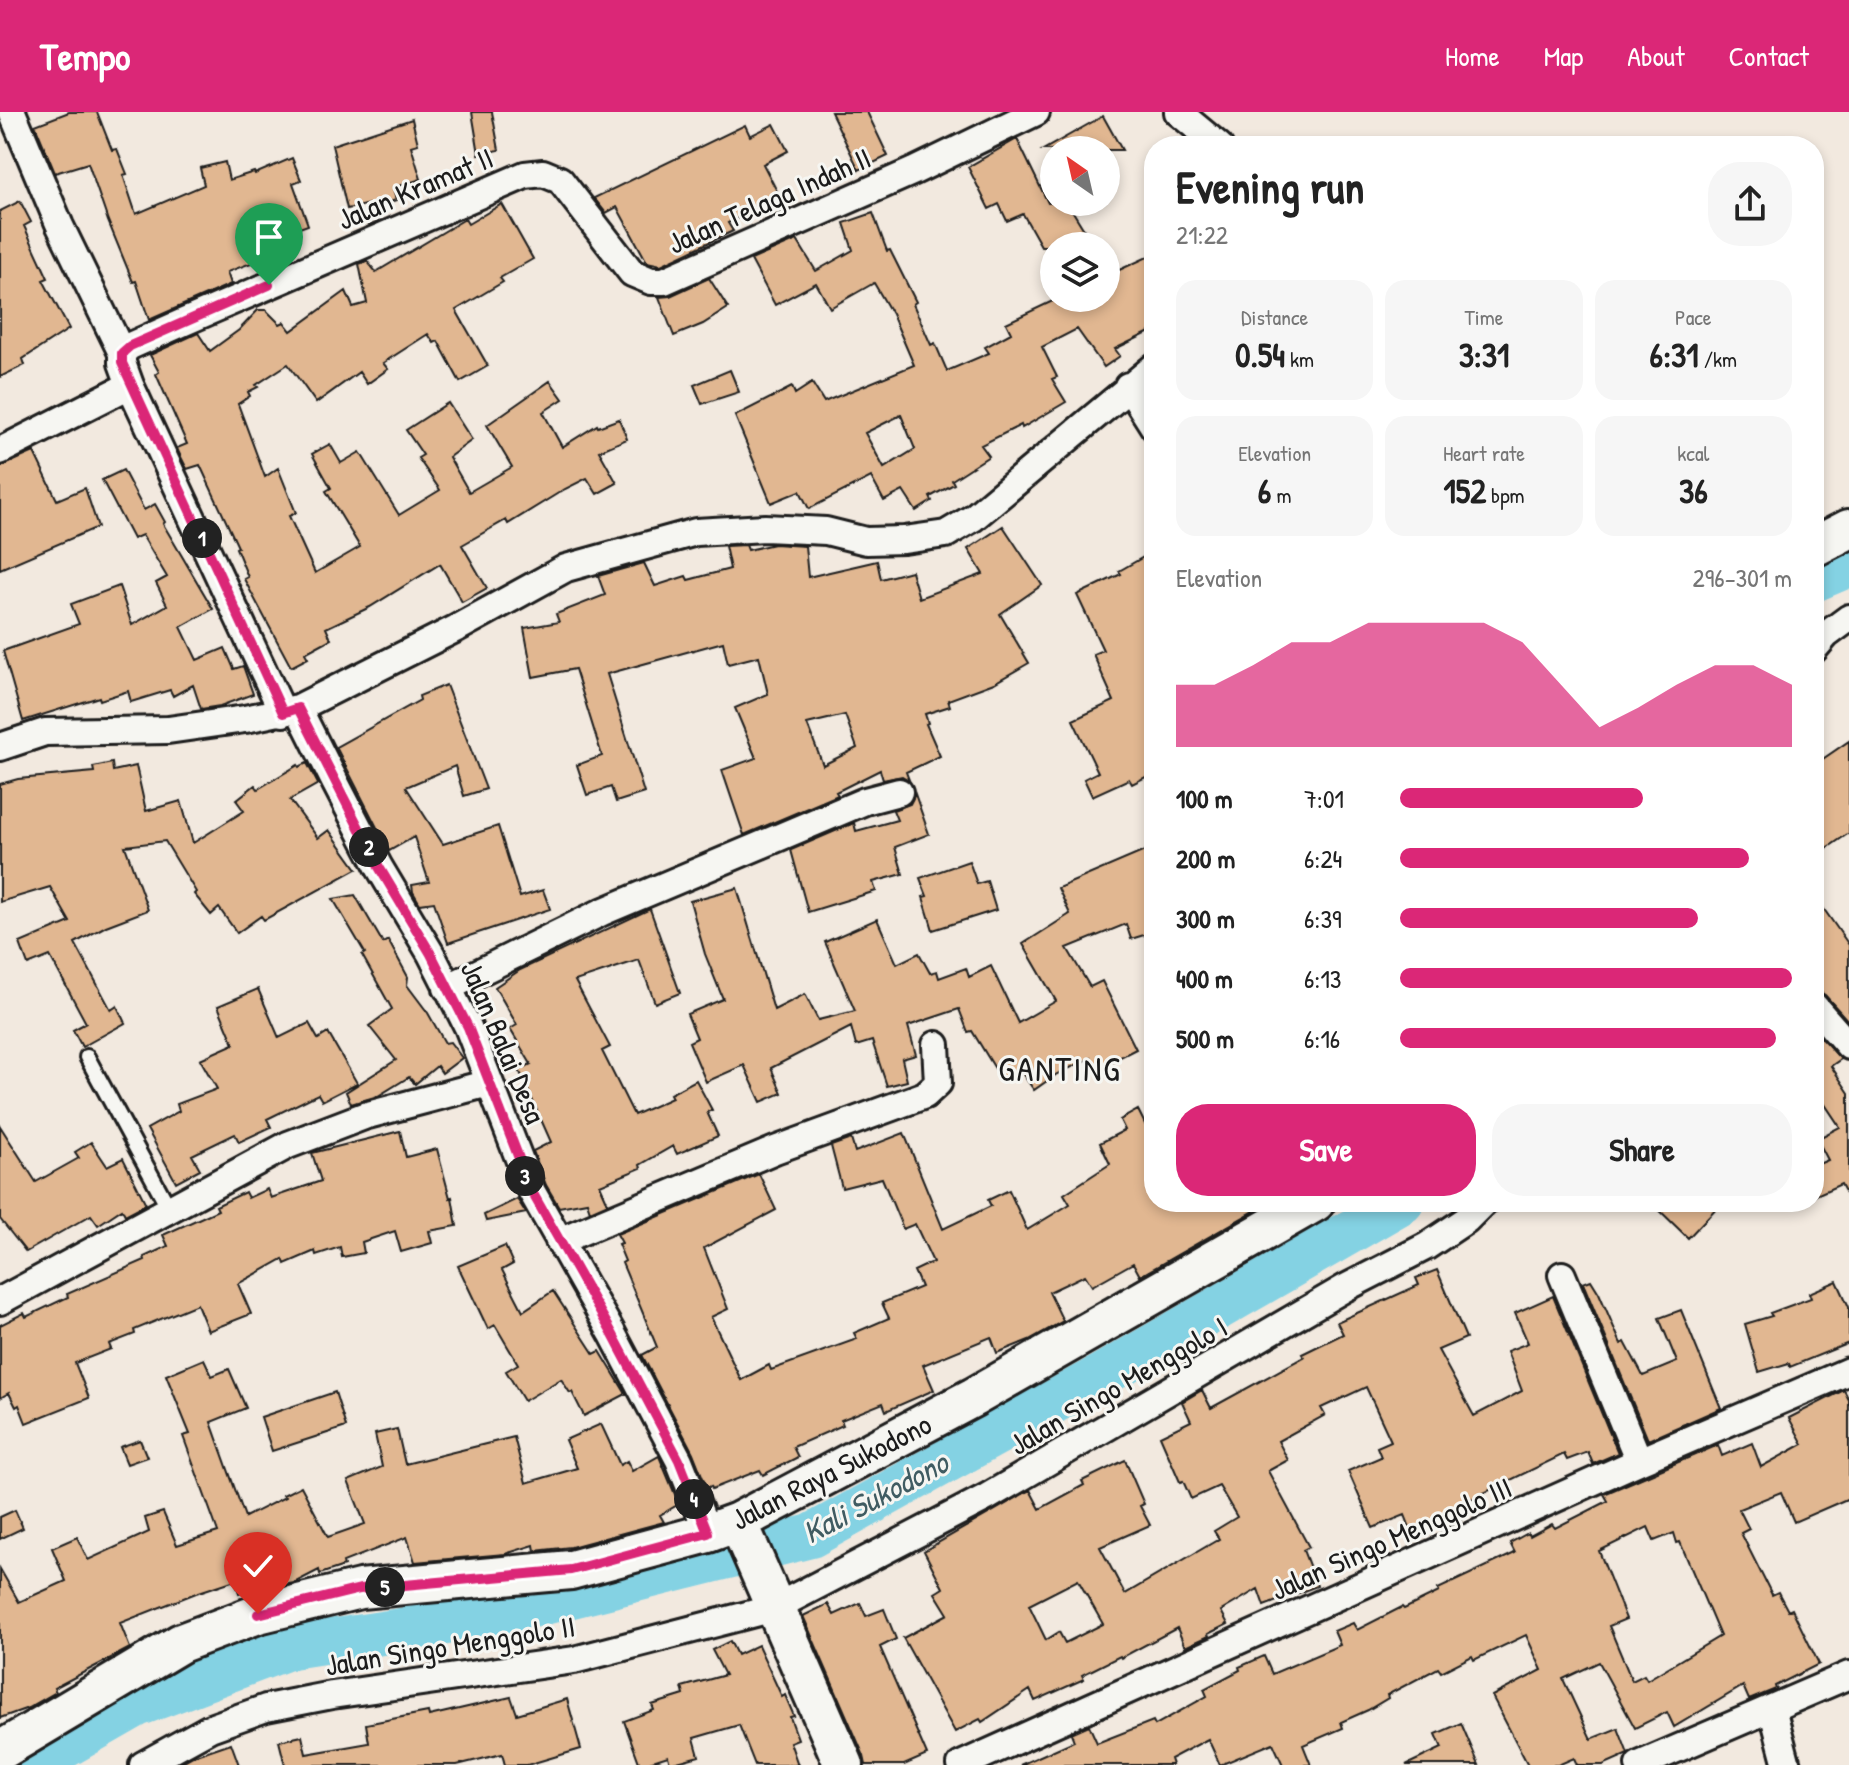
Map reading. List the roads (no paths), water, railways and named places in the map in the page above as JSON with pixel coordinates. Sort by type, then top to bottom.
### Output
[{"type":"main road","points":[[1824,542],[1849,529]]},
{"type":"main road","name":"Jalan Raya Sukodono","points":[[0,1751],[181,1643],[258,1614],[360,1589],[571,1570],[729,1529],[974,1397],[1298,1212]]},
{"type":"main road","points":[[729,1529],[771,1601],[844,1765]]},
{"type":"street","name":"Jalan Balai Desa","points":[[12,112],[60,226],[122,353],[122,363],[130,385],[290,710],[431,954],[468,1027],[532,1192],[679,1460],[729,1529]]},
{"type":"street","name":"Jalan Telaga Indah II","points":[[560,180],[632,273],[651,281],[664,281],[914,171],[1036,112]]},
{"type":"street","points":[[1178,112],[1207,136]]},
{"type":"street","name":"Jalan Kramat II","points":[[122,353],[130,346],[184,322],[525,175],[543,173],[560,180]]},
{"type":"street","points":[[0,747],[45,732],[168,730],[290,710],[457,628],[566,568],[696,532],[765,528],[826,531],[866,541],[946,534],[973,518],[1144,374]]},
{"type":"street","points":[[0,451],[130,385]]},
{"type":"street","points":[[1128,386],[1144,411]]},
{"type":"street","points":[[1824,637],[1849,618]]},
{"type":"street","points":[[447,988],[602,912],[865,801],[899,792]]},
{"type":"street","points":[[1824,1017],[1849,1046]]},
{"type":"street","points":[[559,1241],[775,1150],[925,1095],[938,1083],[936,1045]]},
{"type":"street","points":[[0,1301],[288,1145],[364,1116],[489,1083]]},
{"type":"street","name":"Jalan Singo Menggolo I","points":[[771,1601],[987,1497],[1345,1288],[1427,1246],[1474,1212]]},
{"type":"street","points":[[1562,1275],[1639,1461]]},
{"type":"street","name":"Jalan Singo Menggolo III","points":[[961,1765],[1639,1461],[1849,1371]]},
{"type":"street","name":"Jalan Singo Menggolo II","points":[[152,1762],[210,1728],[266,1708],[332,1695],[574,1660],[771,1601]]},
{"type":"street","points":[[1639,1765],[1849,1675]]},
{"type":"street","points":[[1772,1708],[1787,1765]]},
{"type":"lane","points":[[87,1057],[170,1210]]},
{"type":"waterway","name":"Kali Sukodono","points":[[1824,576],[1849,565]]},
{"type":"waterway","name":"Kali Sukodono","points":[[32,1765],[137,1705],[291,1647],[492,1616],[811,1536],[1097,1378],[1385,1212]]},
{"type":"district","name":"GANTING","points":[[1060,1069]]}]
